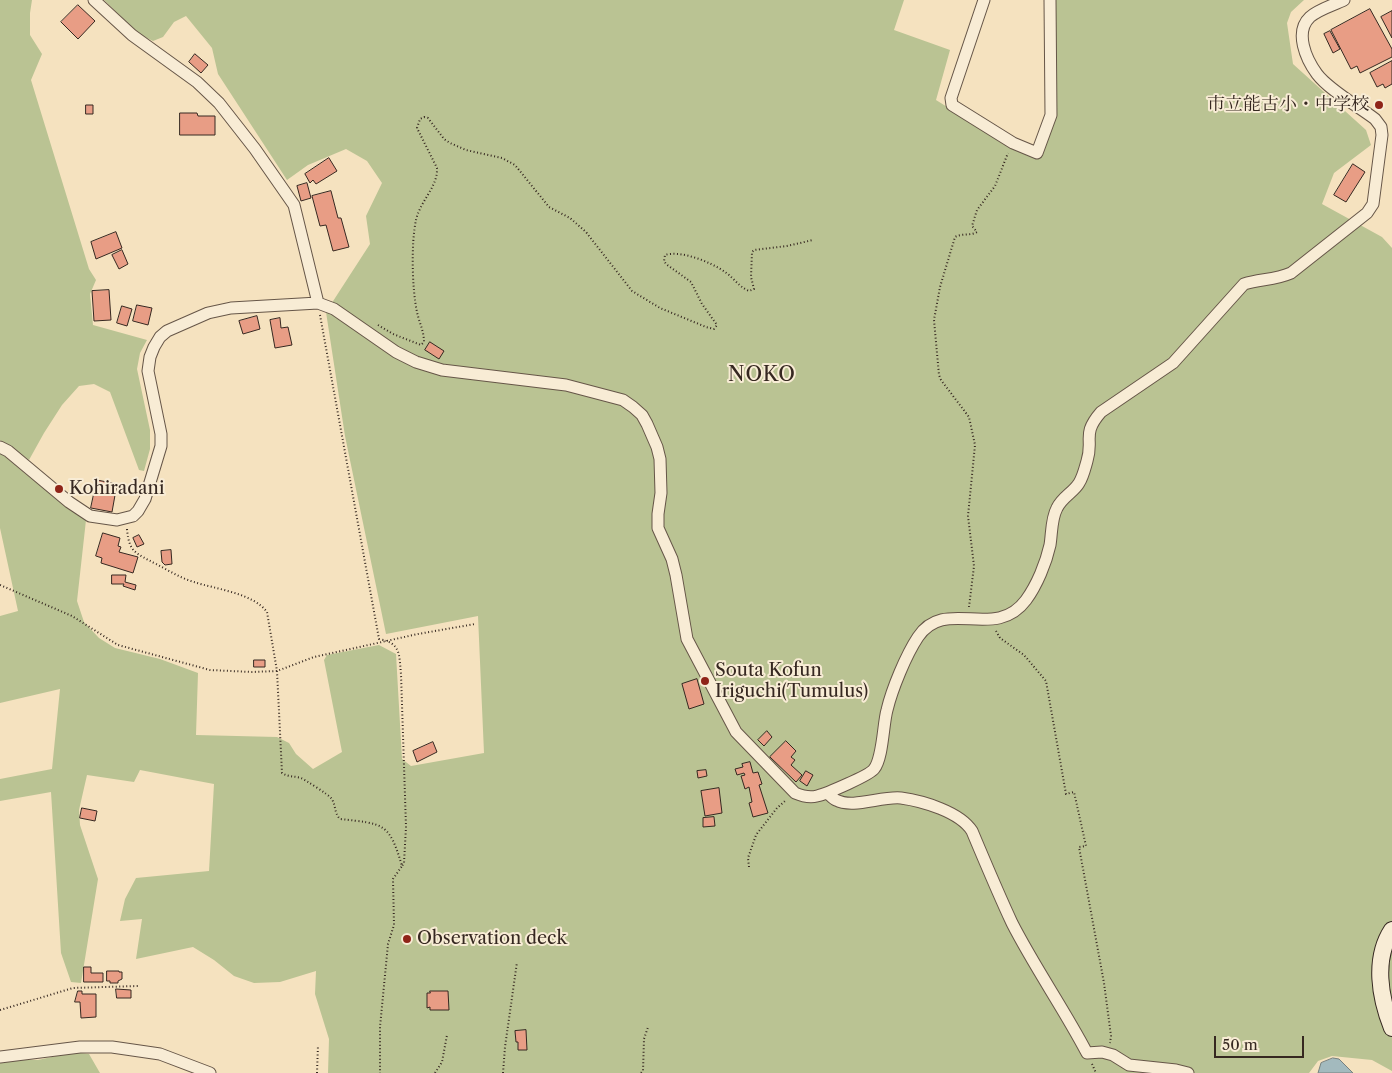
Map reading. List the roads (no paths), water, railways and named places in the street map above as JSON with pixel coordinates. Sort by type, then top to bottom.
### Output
[{"type":"street","points":[[94,0],[132,35],[197,82],[220,103],[255,149],[294,205],[318,303]]},
{"type":"street","points":[[984,0],[951,98],[952,104],[1013,142],[1037,153],[1051,115],[1050,0]]},
{"type":"street","points":[[0,447],[8,451],[69,502],[90,516],[103,519],[126,519],[138,511],[145,499],[160,446],[161,434],[148,370],[150,357],[160,337],[167,331],[208,313],[231,308],[318,303],[334,309],[396,352],[416,362],[442,370],[574,387],[623,400],[642,415],[652,434],[660,459],[661,493],[658,528],[674,567],[687,639],[736,732],[751,749],[795,793],[806,797],[827,793],[865,777],[875,769],[886,711],[893,688],[918,637],[924,629],[943,618],[968,620],[997,619],[1015,611],[1025,601],[1044,563],[1050,545],[1057,507],[1079,483],[1088,458],[1088,433],[1093,421],[1101,412],[1173,363],[1244,284],[1254,281],[1278,279],[1291,272],[1367,213],[1373,204],[1382,135],[1381,126],[1375,119],[1317,74],[1302,44],[1304,25],[1310,17],[1344,0]]},
{"type":"street","points":[[827,793],[835,800],[847,803],[900,798],[946,811],[960,818],[968,825],[1013,923],[1087,1053],[1107,1053],[1129,1065],[1137,1067],[1176,1070],[1188,1073]]},
{"type":"street","points":[[1392,930],[1385,941],[1381,957],[1381,991],[1384,1008],[1392,1028]]},
{"type":"street","points":[[0,1057],[80,1047],[112,1047],[160,1054],[210,1073]]},
{"type":"water","points":[[1333,1058],[1339,1059],[1353,1073],[1318,1073],[1321,1063]]},
{"type":"place","name":"市立能古小・中学校","points":[[1379,105]]},
{"type":"place","name":"Kohiradani","points":[[59,489]]},
{"type":"place","name":"Souta Kofun Iriguchi(Tumulus)","points":[[705,681]]},
{"type":"place","name":"Observation deck","points":[[407,939]]},
{"type":"district","name":"NOKO","points":[[762,375]]}]
